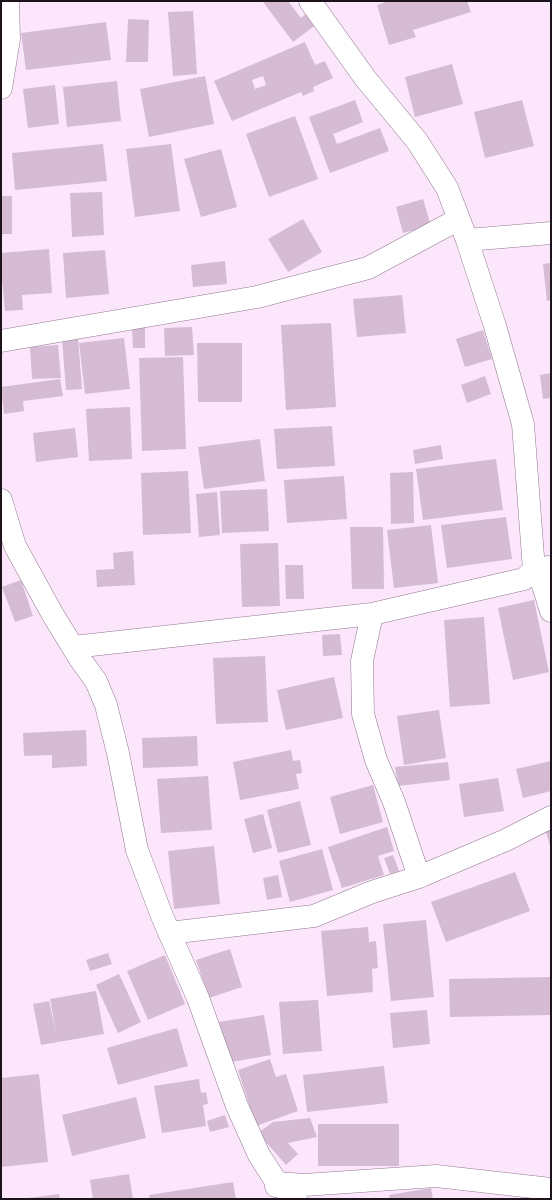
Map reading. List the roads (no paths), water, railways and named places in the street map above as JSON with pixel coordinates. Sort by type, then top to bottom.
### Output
[{"type":"street","points":[[1,88],[9,39],[8,1]]},
{"type":"street","points":[[310,1],[365,78],[417,141],[447,188],[467,240],[495,326],[523,424],[543,568],[540,576],[551,611]]},
{"type":"street","points":[[1,341],[257,297],[361,270],[368,268],[459,219]]},
{"type":"street","points":[[467,240],[551,233]]},
{"type":"street","points":[[1,500],[15,546],[53,615],[96,681],[106,705],[119,760],[137,850],[198,998],[237,1106],[275,1191],[296,1199]]},
{"type":"street","points":[[73,647],[372,614],[524,579],[543,568]]},
{"type":"street","points":[[372,614],[362,661],[363,714],[376,760],[394,802],[419,877]]},
{"type":"street","points":[[170,933],[314,916],[372,892],[419,877],[506,840],[551,816]]},
{"type":"street","points":[[275,1191],[304,1185],[436,1176],[551,1189]]}]
